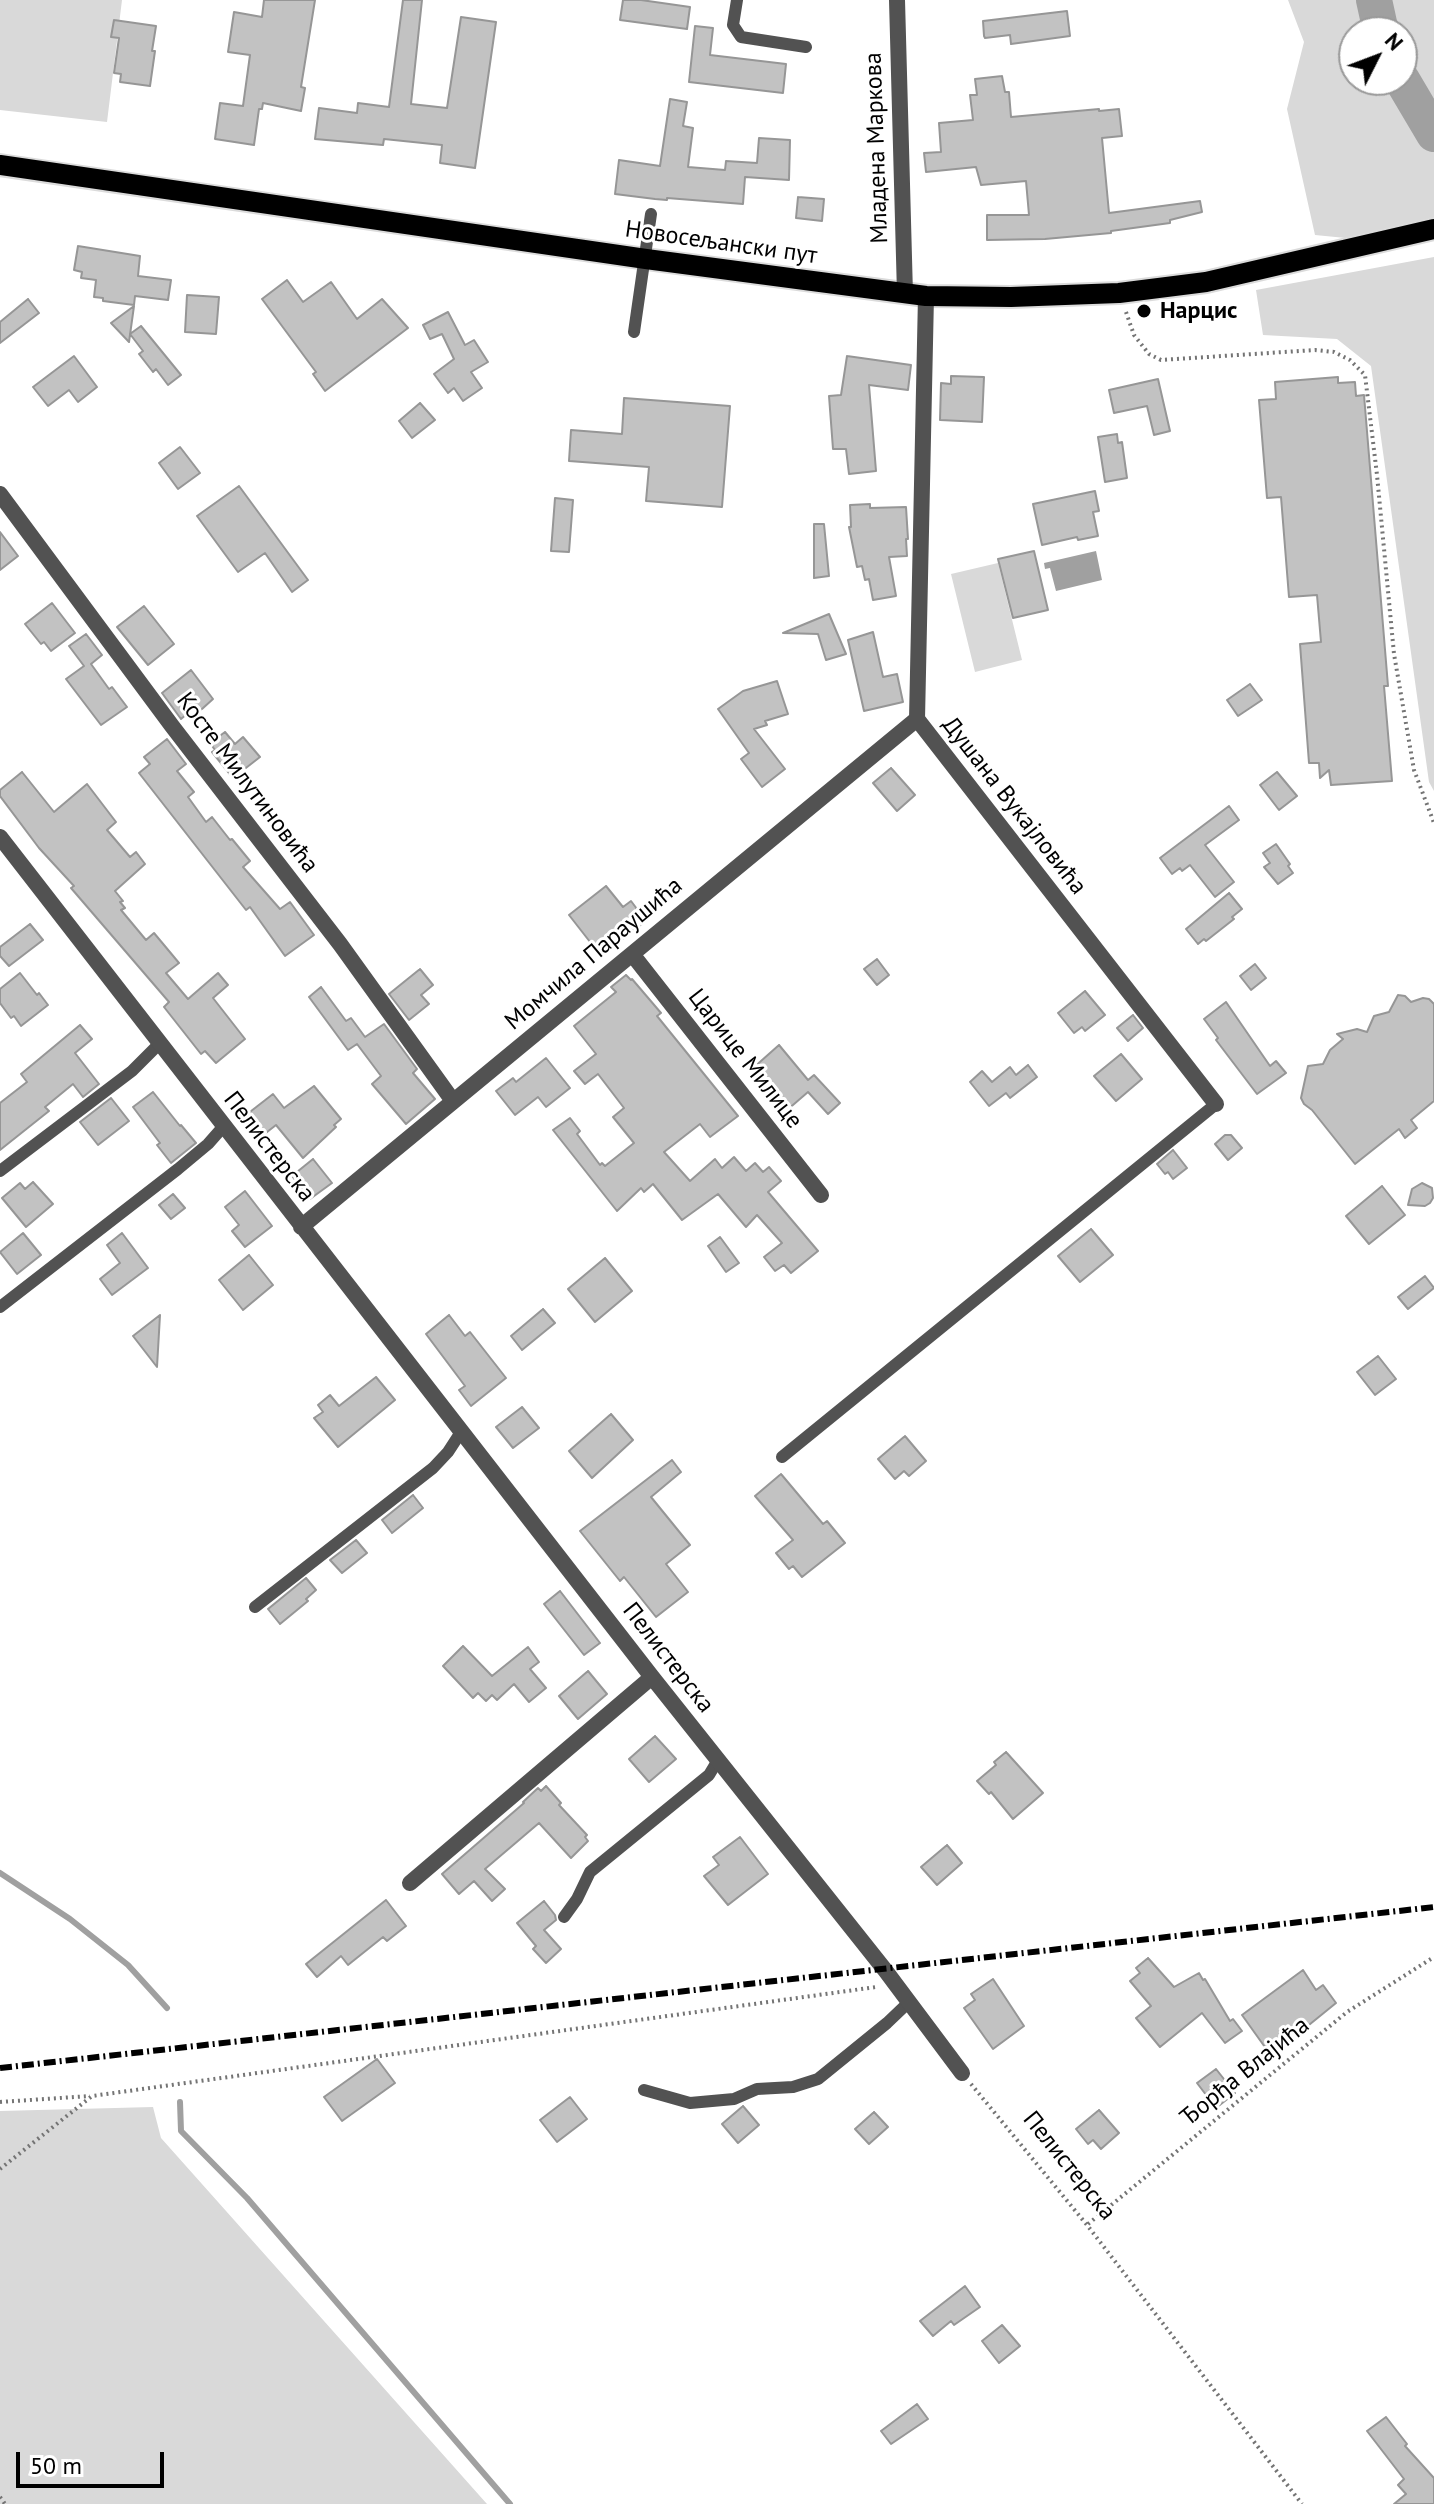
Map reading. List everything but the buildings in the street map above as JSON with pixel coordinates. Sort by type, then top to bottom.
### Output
[{"type":"main road","name":"Новосељански пут","points":[[0,165],[916,295],[1011,297],[1119,293],[1206,282],[1434,229]]},
{"type":"street","name":"Младена Маркова","points":[[897,0],[916,295]]},
{"type":"street","name":"Душана Вукајловића","points":[[916,295],[917,719],[1216,1104]]},
{"type":"street","name":"Косте Милутиновића","points":[[0,494],[172,726],[340,944],[453,1101]]},
{"type":"street","name":"Момчила Параушића","points":[[301,1227],[917,719]]},
{"type":"street","name":"Пелистерска","points":[[0,837],[652,1677],[896,1984],[962,2073]]},
{"type":"street","name":"Царице Милице","points":[[632,954],[821,1195]]},
{"type":"street","points":[[410,1883],[652,1677]]},
{"type":"lane","points":[[737,0],[733,25],[741,37],[806,47]]},
{"type":"lane","points":[[887,0],[897,0]]},
{"type":"lane","points":[[634,332],[651,214]]},
{"type":"lane","points":[[0,1171],[132,1071],[159,1044]]},
{"type":"lane","points":[[782,1457],[1216,1104]]},
{"type":"lane","points":[[0,1307],[178,1169],[223,1127]]},
{"type":"lane","points":[[255,1607],[433,1468],[461,1432]]},
{"type":"lane","points":[[564,1917],[590,1872],[709,1775],[718,1760]]},
{"type":"lane","points":[[644,2090],[690,2103],[734,2099],[757,2089],[793,2087],[818,2079],[909,2002]]},
{"type":"path","points":[[1119,293],[1134,335],[1149,354],[1161,360],[1315,350],[1334,352],[1350,360],[1365,375],[1394,654],[1414,770],[1434,823]]},
{"type":"path","name":"Ђорђа Влајића","points":[[1087,2225],[1347,2012],[1434,1957]]},
{"type":"path","points":[[0,2102],[92,2096],[896,1984]]},
{"type":"path","name":"Пелистерска","points":[[962,2073],[1087,2225],[1302,2504]]},
{"type":"path","points":[[0,2169],[92,2096]]},
{"type":"path","points":[[0,2497],[5,2504]]},
{"type":"shaded area","points":[[0,0],[122,0],[107,122],[0,110]]},
{"type":"shaded area","points":[[1288,0],[1434,0],[1434,219],[1356,239],[1315,235],[1287,109],[1304,42]]},
{"type":"shaded area","points":[[1434,257],[1434,791],[1429,782],[1371,366],[1337,339],[1263,335],[1256,290]]},
{"type":"shaded area","points":[[1096,551],[1102,580],[1056,591],[1050,568],[1045,569],[1044,563]]},
{"type":"shaded area","points":[[998,563],[1022,660],[975,672],[951,574]]},
{"type":"shaded area","points":[[153,2107],[161,2138],[487,2504],[0,2504],[0,2111]]},
{"type":"waterway","points":[[1374,0],[1378,16]]},
{"type":"waterway","points":[[1411,96],[1434,134]]},
{"type":"waterway","points":[[0,1873],[70,1919],[128,1965],[167,2008]]},
{"type":"waterway","points":[[180,2102],[181,2131],[247,2198],[510,2504]]},
{"type":"railway","points":[[0,2068],[1434,1907]]},
{"type":"place","name":"Нарцис","points":[[1144,311]]}]
